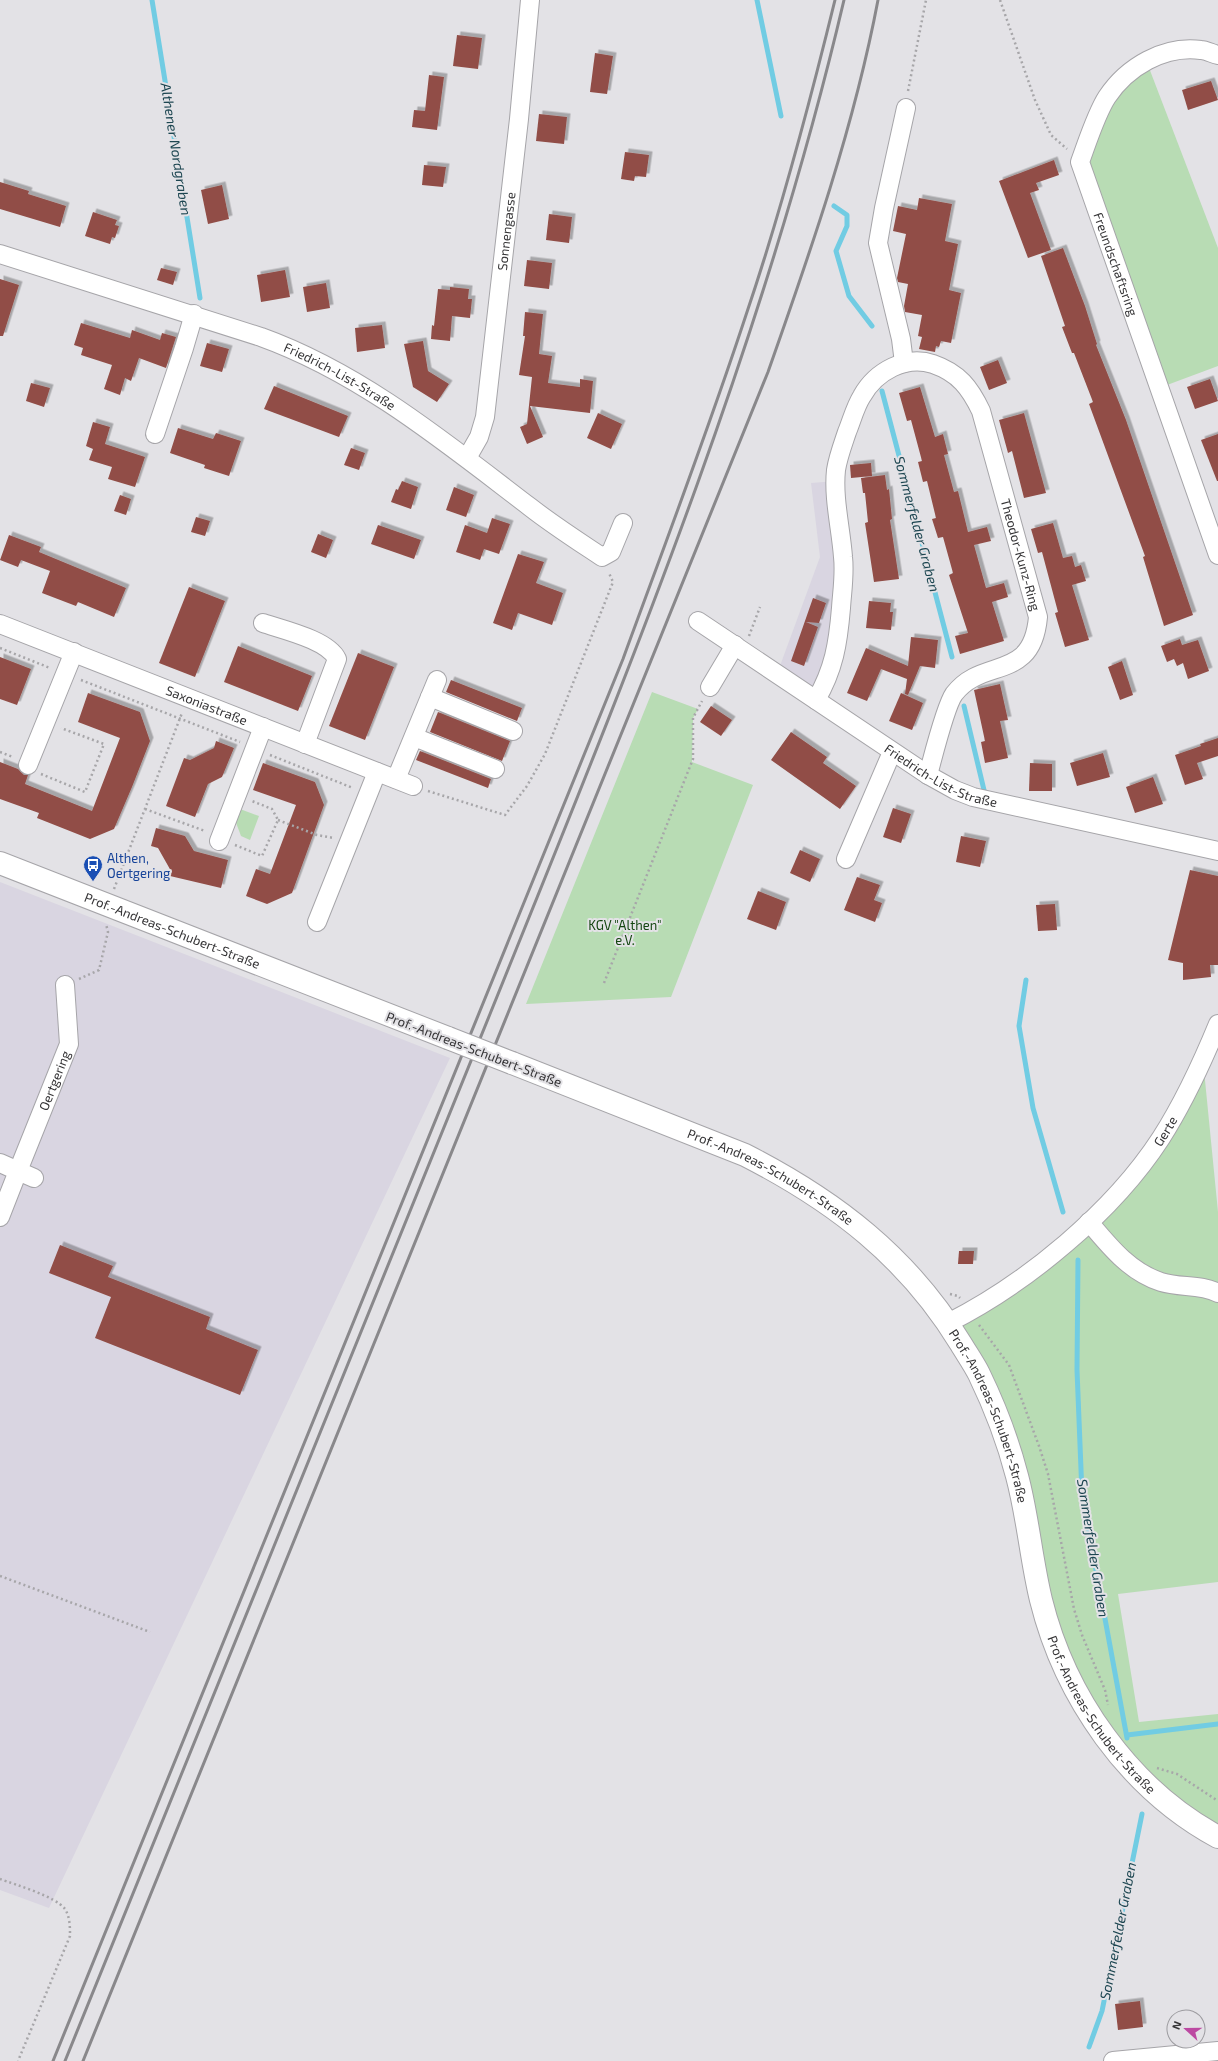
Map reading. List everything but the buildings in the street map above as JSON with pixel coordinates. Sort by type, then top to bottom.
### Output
[{"type":"main road","name":"Prof.-Andreas-Schubert-Straße","points":[[0,863],[745,1155],[780,1173],[861,1229],[909,1272],[948,1323],[979,1373],[1001,1424],[1017,1476],[1040,1598],[1053,1643],[1074,1690],[1099,1731],[1129,1766],[1174,1807],[1218,1837]]},
{"type":"street","name":"Sonnengasse","points":[[467,458],[479,437],[485,417],[519,119],[530,0]]},
{"type":"street","name":"Freundschaftsring","points":[[1218,56],[1201,50],[1176,51],[1146,60],[1125,75],[1107,98],[1080,162],[1218,555]]},
{"type":"street","points":[[816,700],[832,669],[838,638],[844,559],[836,484],[836,469],[841,450],[862,396],[879,376],[890,368],[904,362],[901,339],[878,243],[906,108]]},
{"type":"street","name":"Friedrich-List-Straße","points":[[0,254],[194,314],[287,346],[320,362],[355,381],[467,458],[531,508],[602,557]]},
{"type":"street","points":[[155,434],[194,314]]},
{"type":"street","name":"Theodor-Kunz-Ring","points":[[904,362],[933,364],[954,374],[971,390],[981,411],[1038,617],[1033,641],[1028,652],[1010,664],[986,672],[965,683],[954,695],[928,775]]},
{"type":"street","points":[[602,557],[611,552],[623,523]]},
{"type":"street","name":"Friedrich-List-Straße","points":[[698,621],[892,752],[955,790],[973,797],[1218,851]]},
{"type":"street","points":[[264,623],[322,644],[334,652],[337,659],[304,744]]},
{"type":"street","name":"Saxoniastraße","points":[[0,624],[414,786]]},
{"type":"street","points":[[710,687],[739,648]]},
{"type":"street","points":[[28,766],[74,652]]},
{"type":"street","points":[[396,780],[437,680]]},
{"type":"street","points":[[430,698],[513,731]]},
{"type":"street","points":[[220,839],[263,728]]},
{"type":"street","points":[[414,737],[495,768]]},
{"type":"street","points":[[846,859],[892,752]]},
{"type":"street","points":[[317,922],[377,772]]},
{"type":"street","name":"Oertgering","points":[[0,1217],[69,1044],[65,985]]},
{"type":"street","name":"Gerte","points":[[948,1323],[970,1312],[1048,1258],[1089,1222],[1131,1178],[1160,1138],[1190,1088],[1218,1024]]},
{"type":"street","points":[[0,1164],[34,1178]]},
{"type":"street","points":[[1089,1222],[1116,1254],[1136,1270],[1162,1282],[1210,1289],[1218,1293]]},
{"type":"street","points":[[1114,2061],[1218,2051]]},
{"type":"path","points":[[906,108],[926,0]]},
{"type":"path","points":[[1000,0],[1035,100],[1051,135],[1060,141]]},
{"type":"path","points":[[414,786],[505,815],[527,786],[545,754],[612,582],[602,557]]},
{"type":"path","points":[[739,648],[760,607]]},
{"type":"path","points":[[0,648],[368,794]]},
{"type":"path","points":[[65,985],[99,970],[108,932],[105,916],[108,905],[188,697]]},
{"type":"path","points":[[604,983],[693,758],[693,718],[698,709]]},
{"type":"path","points":[[28,766],[39,773],[85,792],[104,744],[45,722]]},
{"type":"path","points":[[237,795],[272,809],[278,820],[317,835],[328,836],[348,843]]},
{"type":"path","points":[[145,809],[262,856],[278,820]]},
{"type":"path","points":[[986,1334],[1009,1365],[1039,1446],[1048,1474],[1074,1608],[1082,1635],[1105,1690],[1108,1710]]},
{"type":"path","points":[[0,1576],[150,1632]]},
{"type":"path","points":[[1153,1766],[1177,1774],[1218,1801]]},
{"type":"path","points":[[0,1879],[48,1897],[64,1909],[70,1921],[70,1936],[18,2061]]},
{"type":"shaded area","points":[[836,481],[841,608],[816,700],[777,674],[820,557],[811,483]]},
{"type":"shaded area","points":[[0,882],[450,1058],[49,1908],[0,1890]]},
{"type":"green space","points":[[1146,60],[1218,248],[1218,366],[1159,388],[1094,203],[1086,146],[1107,98]]},
{"type":"green space","name":"KGV \"Althen\" e.V.","points":[[652,692],[698,709],[693,718],[692,762],[753,785],[671,997],[526,1004]]},
{"type":"green space","points":[[240,809],[259,816],[250,840],[241,836],[235,820]]},
{"type":"green space","points":[[1203,1060],[1218,1212],[1218,1582],[1118,1594],[1139,1722],[1218,1714],[1218,1837],[1186,1816],[1074,1689],[1017,1476],[948,1323],[970,1312],[1131,1178]]},
{"type":"waterway","name":"Althener Nordgraben","points":[[152,0],[200,298]]},
{"type":"waterway","name":"Sommerfelder Graben","points":[[757,0],[781,116]]},
{"type":"waterway","name":"Sommerfelder Graben","points":[[834,206],[847,215],[847,226],[836,251],[849,296],[872,326]]},
{"type":"waterway","name":"Sommerfelder Graben","points":[[882,391],[952,657]]},
{"type":"waterway","name":"Sommerfelder Graben","points":[[964,706],[984,790]]},
{"type":"waterway","name":"Sommerfelder Graben","points":[[1026,980],[1019,1026],[1033,1108],[1063,1212]]},
{"type":"waterway","name":"Sommerfelder Graben","points":[[1078,1260],[1077,1370],[1082,1494],[1127,1738]]},
{"type":"waterway","points":[[1127,1735],[1218,1724]]},
{"type":"waterway","name":"Sommerfelder Graben","points":[[1089,2047],[1102,2011],[1142,1814]]},
{"type":"railway","points":[[53,2061],[623,659],[732,358],[759,276],[794,159],[835,0]]},
{"type":"railway","points":[[65,2061],[437,1145],[639,640],[731,387],[773,259],[811,130],[844,0]]},
{"type":"railway","points":[[83,2061],[768,372],[800,280],[844,141],[857,95],[878,0]]},
{"type":"place","name":"Althen, Oertgering","points":[[93,882]]}]
